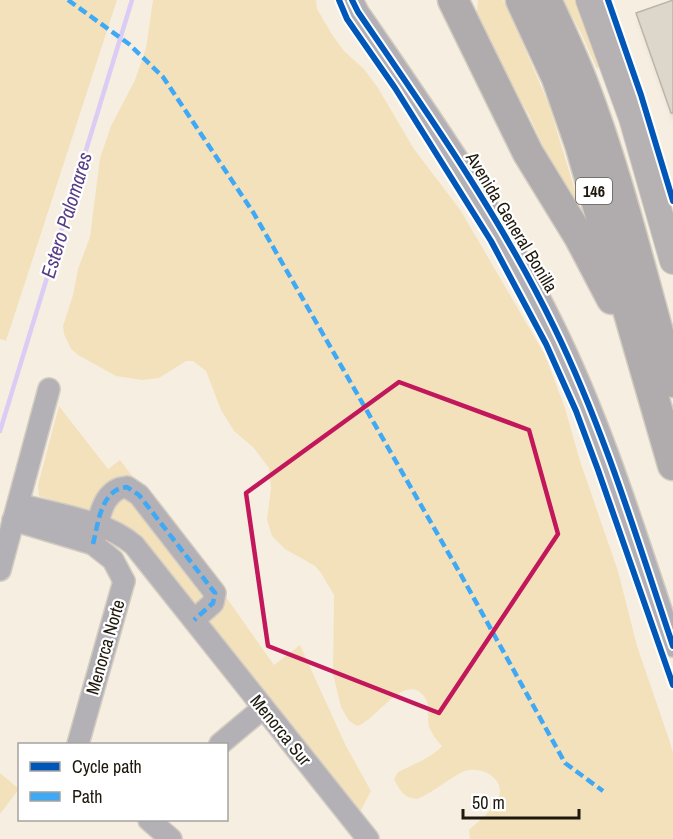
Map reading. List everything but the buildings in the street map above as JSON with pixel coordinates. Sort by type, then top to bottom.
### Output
[{"type":"highway","points":[[453,0],[528,153],[666,381]]},
{"type":"highway","name":"146","points":[[521,0],[557,78],[666,381]]},
{"type":"highway","name":"146","points":[[546,0],[573,58],[593,112],[625,216],[666,381],[673,465]]},
{"type":"main road","points":[[588,0],[632,118],[673,261]]},
{"type":"street","name":"Avenida General Bonilla","points":[[352,0],[481,196],[551,320],[581,385],[599,432],[673,646]]},
{"type":"street","points":[[0,570],[49,389]]},
{"type":"street","points":[[96,535],[106,500],[115,490],[127,488],[139,495],[215,593],[213,603],[194,620]]},
{"type":"street","name":"Menorca Sur","points":[[15,512],[96,535],[125,538],[155,571],[368,839]]},
{"type":"street","name":"Menorca Sur","points":[[96,535],[124,581]]},
{"type":"street","name":"Menorca Norte","points":[[78,743],[124,581],[155,571]]},
{"type":"street","points":[[221,743],[263,708]]},
{"type":"street","points":[[151,821],[171,839]]},
{"type":"highlighted area","points":[[399,382],[529,430],[558,534],[439,713],[268,646],[246,493]]},
{"type":"shaded area","points":[[0,0],[117,0],[6,341],[0,339]]},
{"type":"shaded area","points":[[153,0],[316,0],[317,9],[333,36],[344,51],[364,69],[378,88],[414,149],[461,211],[545,355],[565,408],[580,461],[618,571],[637,646],[673,753],[673,839],[470,839],[469,830],[493,807],[500,793],[495,779],[490,774],[480,771],[464,771],[417,799],[406,795],[394,779],[398,772],[427,758],[442,746],[429,727],[426,699],[415,690],[407,690],[398,694],[373,716],[357,726],[349,721],[341,707],[333,674],[334,595],[315,566],[285,549],[272,536],[267,520],[271,488],[269,468],[253,447],[234,431],[221,410],[206,371],[193,361],[186,361],[159,378],[142,380],[116,376],[71,349],[63,326],[78,269],[90,237],[100,158],[111,126],[135,80],[146,48]]},
{"type":"shaded area","points":[[478,0],[503,0],[508,9],[549,105],[584,220],[568,202],[529,115],[476,25]]},
{"type":"shaded area","points":[[563,0],[576,0],[602,63],[597,69],[581,33]]},
{"type":"shaded area","points":[[59,406],[108,469],[120,460],[231,604],[274,665],[300,645],[345,744],[371,791],[360,812],[139,536],[114,520],[39,496],[38,485]]},
{"type":"shaded area","points":[[0,773],[18,790],[0,814]]},
{"type":"waterway","name":"Estero Palomares","points":[[0,431],[132,0]]},
{"type":"marked path","points":[[68,0],[129,44],[163,77],[253,212],[461,575],[565,763],[603,791]]},
{"type":"marked path","points":[[93,544],[101,512],[108,497],[121,488],[127,487],[139,495],[215,593],[213,603],[194,620]]},
{"type":"cycle path","points":[[339,0],[347,19],[395,88],[491,241],[546,344],[576,411],[598,470],[673,685]]},
{"type":"cycle path","points":[[352,0],[487,205],[554,327],[604,445],[673,646]]},
{"type":"cycle path","points":[[608,0],[641,95],[673,201]]}]
